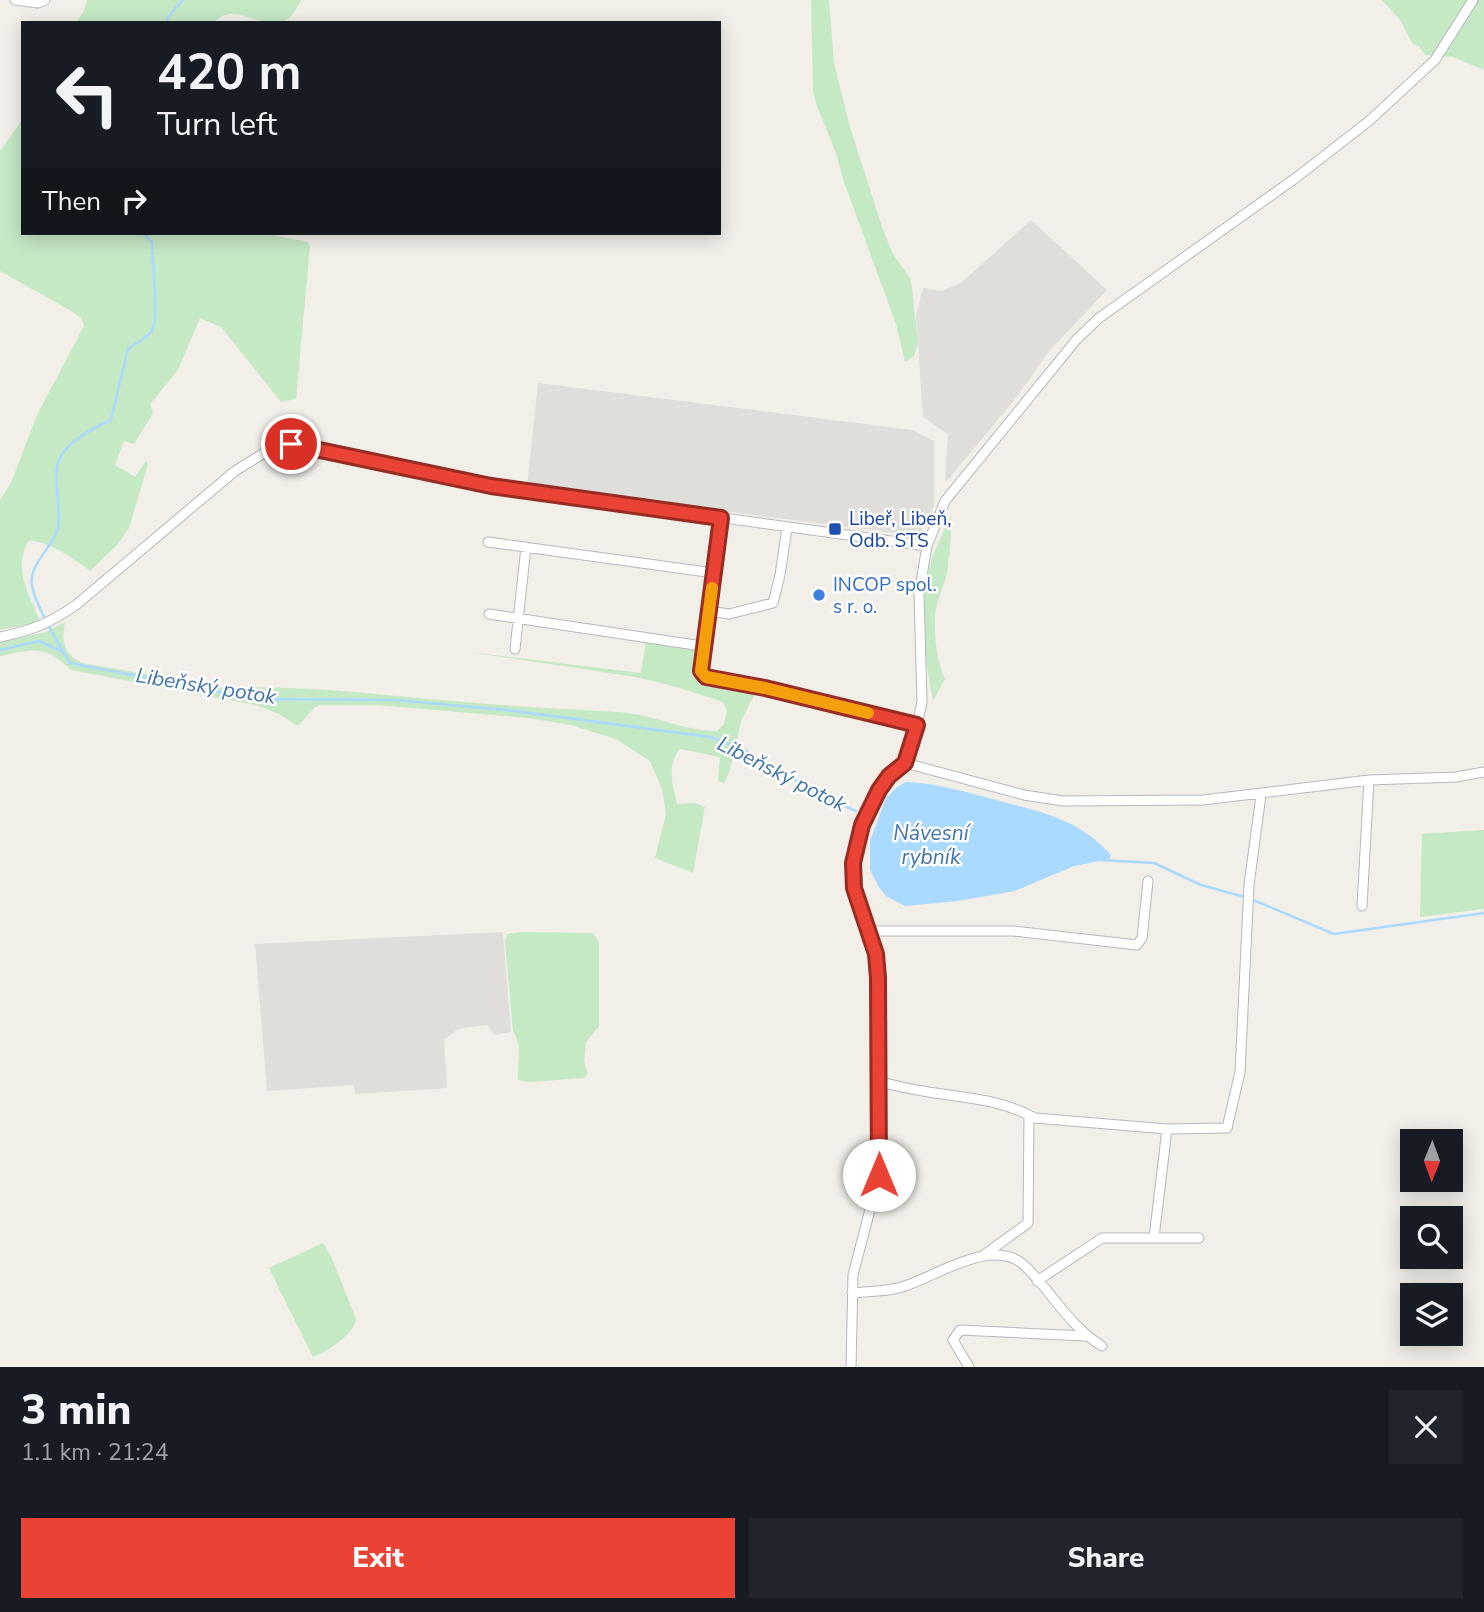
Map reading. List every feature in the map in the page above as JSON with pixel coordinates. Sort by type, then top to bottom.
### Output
[{"type":"street","points":[[15,0],[26,3],[45,0]]},
{"type":"street","points":[[851,1367],[852,1293],[856,1259],[872,1210],[879,1175],[876,954],[854,888],[853,863],[862,825],[879,790],[889,776],[905,763],[917,725],[922,702],[919,594],[927,546],[945,501],[1077,339],[1099,318],[1297,177],[1370,121],[1435,60],[1474,0]]},
{"type":"street","points":[[0,637],[47,624],[76,605],[254,457],[272,448],[291,444],[491,486],[927,546]]},
{"type":"street","points":[[721,518],[702,646],[701,671],[706,677],[765,688],[917,725]]},
{"type":"street","points":[[708,611],[729,614],[773,603],[787,528]]},
{"type":"street","points":[[488,542],[714,573]]},
{"type":"street","points":[[515,649],[526,547]]},
{"type":"street","points":[[489,614],[702,646]]},
{"type":"street","points":[[905,763],[1024,795],[1063,801],[1203,800],[1369,780],[1484,772]]},
{"type":"street","points":[[1362,906],[1369,780]]},
{"type":"street","points":[[879,1082],[923,1091],[989,1099],[1035,1118],[1167,1129],[1227,1128],[1240,1072],[1250,872],[1261,795]]},
{"type":"street","points":[[869,931],[1013,931],[1137,944],[1142,938],[1149,881]]},
{"type":"street","points":[[983,1256],[1028,1223],[1029,1115]]},
{"type":"street","points":[[1154,1238],[1167,1129]]},
{"type":"street","points":[[1037,1281],[1102,1238],[1199,1238]]},
{"type":"street","points":[[852,1293],[903,1287],[983,1256],[1009,1256],[1023,1264],[1085,1336],[1102,1346]]},
{"type":"street","points":[[969,1367],[953,1340],[960,1330],[1085,1336]]},
{"type":"shaded area","points":[[1031,220],[1107,290],[1050,350],[1015,399],[947,481],[948,434],[923,417],[916,315],[923,288],[942,291],[961,283]]},
{"type":"shaded area","points":[[538,383],[913,430],[934,441],[934,506],[918,536],[527,486]]},
{"type":"shaded area","points":[[503,932],[511,1032],[494,1035],[487,1025],[458,1029],[444,1040],[447,1088],[356,1094],[353,1085],[267,1091],[255,944]]},
{"type":"green space","points":[[87,0],[302,0],[284,21],[262,21],[229,14],[216,21],[77,21]]},
{"type":"green space","points":[[811,0],[829,0],[834,63],[850,127],[883,230],[893,254],[911,280],[918,343],[914,356],[905,362],[896,324],[813,91]]},
{"type":"green space","points":[[1382,0],[1484,0],[1484,70],[1453,57],[1425,55],[1419,46],[1413,44],[1400,20]]},
{"type":"green space","points":[[21,122],[21,235],[271,235],[308,242],[310,246],[296,399],[281,402],[221,327],[200,318],[178,370],[150,404],[153,413],[134,444],[124,441],[115,465],[135,477],[146,461],[148,464],[129,528],[118,544],[90,571],[61,551],[29,540],[24,551],[22,571],[40,622],[0,630],[0,500],[11,483],[37,415],[84,326],[81,318],[73,312],[0,271],[0,151]]},
{"type":"green space","points":[[951,516],[946,577],[935,617],[937,654],[945,679],[933,701],[925,651],[924,599],[932,560]]},
{"type":"green space","points":[[65,622],[65,647],[71,656],[82,663],[224,688],[311,689],[618,712],[717,731],[724,724],[727,710],[723,702],[677,687],[636,677],[469,652],[641,673],[646,641],[694,648],[692,677],[745,688],[755,694],[741,721],[730,770],[724,783],[718,781],[720,757],[680,749],[673,762],[672,775],[677,804],[695,803],[705,807],[693,873],[655,858],[666,814],[662,789],[650,761],[616,739],[571,725],[528,718],[377,705],[320,705],[298,726],[279,714],[256,705],[71,670],[46,652],[30,650],[0,656],[0,642],[46,632]]},
{"type":"green space","points":[[1484,830],[1484,909],[1420,917],[1422,834]]},
{"type":"green space","points":[[593,933],[599,942],[599,1026],[586,1042],[584,1062],[588,1073],[584,1078],[530,1082],[518,1080],[519,1048],[513,1032],[505,941],[507,934]]},
{"type":"green space","points":[[323,1243],[331,1256],[356,1319],[345,1336],[313,1357],[269,1268]]},
{"type":"water","name":"Návesní rybník","points":[[906,782],[951,788],[1058,818],[1085,832],[1111,855],[1109,859],[1074,866],[1015,891],[958,901],[905,906],[886,896],[879,887],[870,870],[870,841],[886,798]]},
{"type":"waterway","name":"Libeňský potok","points":[[167,21],[183,0]]},
{"type":"waterway","name":"Libeňský potok","points":[[145,235],[152,242],[154,326],[149,335],[128,349],[111,420],[76,440],[60,458],[56,474],[58,528],[37,563],[32,578],[38,604],[70,663],[257,699],[395,700],[507,710],[710,737],[745,750],[828,799],[856,811]]},
{"type":"waterway","points":[[0,650],[39,641],[63,652]]},
{"type":"waterway","name":"Libeňský potok","points":[[1100,860],[1154,863],[1201,885],[1245,897]]},
{"type":"waterway","name":"Libeňský potok","points":[[1251,899],[1334,934],[1484,913]]},
{"type":"slow traffic","points":[[712,588],[702,646],[701,671],[706,677],[868,713]]},
{"type":"place","name":"Libeř, Libeň, Odb. STS","points":[[835,529]]},
{"type":"place","name":"INCOP spol. s r. o.","points":[[819,595]]},
{"type":"route","points":[[291,444],[491,486],[721,518],[702,646],[701,671],[706,677],[765,688],[917,725],[905,763],[889,776],[879,790],[862,825],[852,874],[854,888],[876,954],[879,1175]]}]
